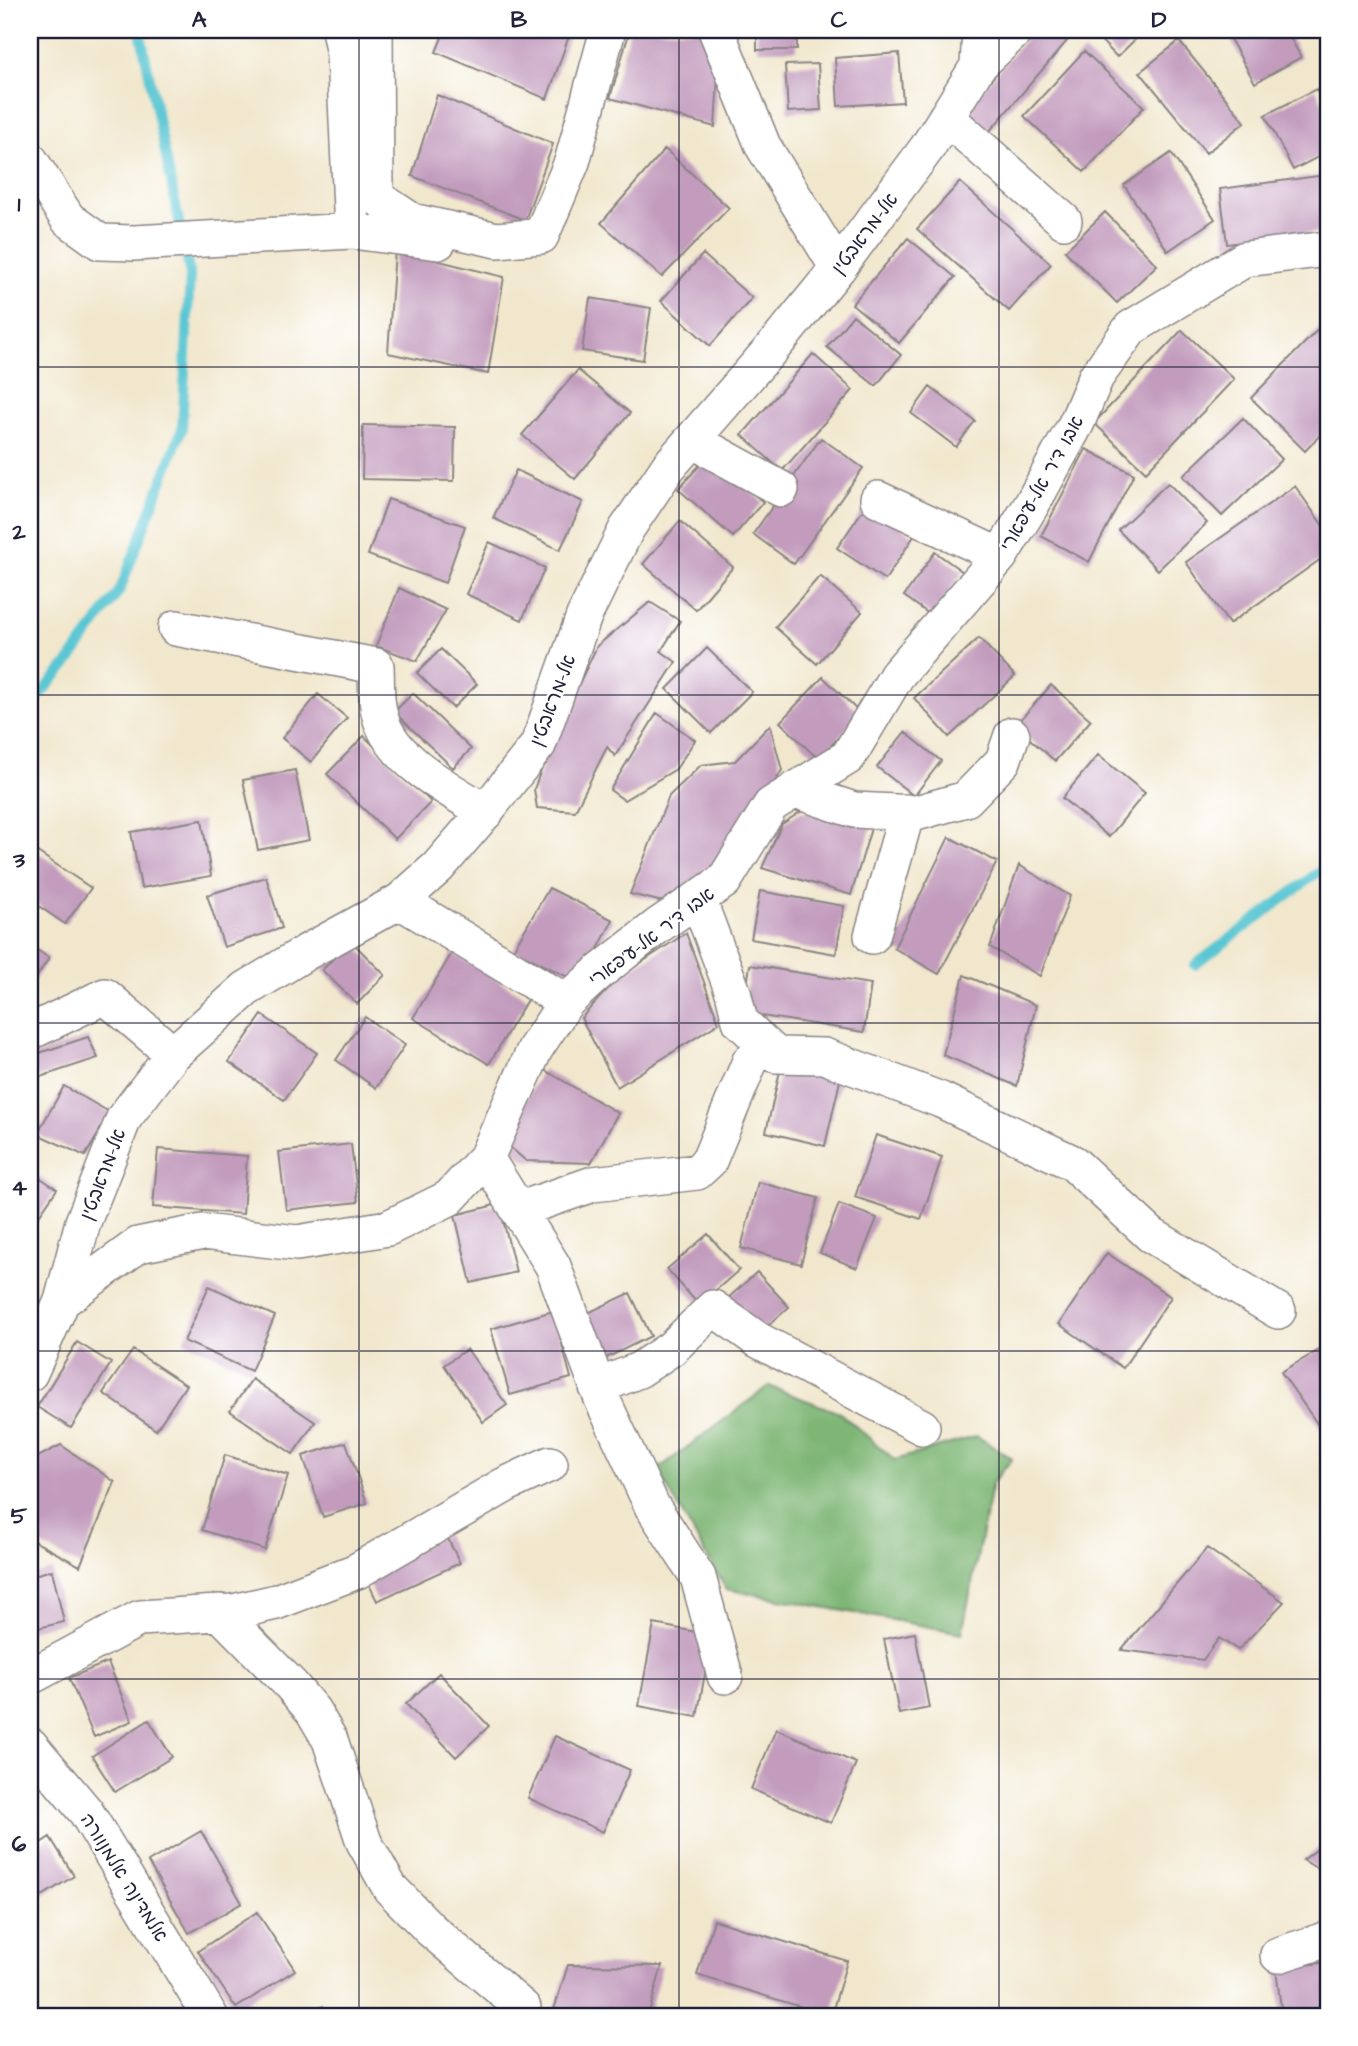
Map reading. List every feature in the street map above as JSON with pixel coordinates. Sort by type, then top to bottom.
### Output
[{"type":"street","points":[[339,30],[344,54],[352,231]]},
{"type":"street","points":[[375,30],[376,197],[412,220],[497,240]]},
{"type":"street","points":[[30,160],[68,219],[100,242],[134,243],[352,231],[454,245],[541,236],[572,162],[608,30]]},
{"type":"street","points":[[716,30],[763,146],[838,268]]},
{"type":"street","name":"אל-מראבטין","points":[[30,1373],[62,1301],[83,1222],[124,1118],[173,1054],[246,989],[400,901],[438,867],[538,745],[584,616],[626,530],[669,466],[838,268],[927,148],[978,66],[980,30]]},
{"type":"street","points":[[978,66],[1016,30]]},
{"type":"street","points":[[946,117],[1064,221]]},
{"type":"street","name":"אבו ד'ר אל-ע'פארי","points":[[62,1301],[138,1245],[204,1233],[296,1243],[388,1228],[449,1198],[486,1158],[535,1049],[566,1002],[608,965],[724,881],[771,805],[848,757],[897,675],[1000,556],[1077,422],[1096,377],[1131,328],[1245,259],[1328,249]]},
{"type":"street","points":[[692,440],[781,489]]},
{"type":"street","points":[[878,499],[1000,556]]},
{"type":"street","points":[[176,628],[376,666],[377,705],[384,727],[403,753],[432,779],[486,811]]},
{"type":"street","points":[[794,790],[854,810],[916,813],[966,799],[1003,761],[1012,735]]},
{"type":"street","points":[[872,936],[907,812]]},
{"type":"street","points":[[698,899],[733,992],[740,1021],[776,1055],[824,1056],[941,1100],[1073,1163],[1151,1235],[1278,1311]]},
{"type":"street","points":[[400,901],[566,1002]]},
{"type":"street","points":[[30,1032],[105,996],[173,1054]]},
{"type":"street","points":[[518,1210],[593,1184],[697,1172],[709,1161],[750,1061]]},
{"type":"street","points":[[486,1158],[553,1266],[597,1387],[652,1506],[698,1577],[725,1676]]},
{"type":"street","points":[[597,1387],[639,1370],[672,1348],[713,1308],[758,1340],[922,1427]]},
{"type":"street","points":[[30,1676],[140,1618],[233,1612],[276,1602],[357,1571],[505,1485],[550,1464]]},
{"type":"street","points":[[219,1612],[291,1685],[319,1721],[330,1740],[364,1842],[390,1888],[430,1929],[523,2008]]},
{"type":"street","name":"אלמדינה אלמנוורה","points":[[30,1745],[86,1812],[210,2016]]},
{"type":"street","points":[[1278,1955],[1328,1939]]},
{"type":"green space","points":[[769,1386],[840,1413],[895,1460],[977,1436],[1012,1459],[992,1483],[962,1633],[726,1589],[657,1470]]},
{"type":"building","points":[[445,30],[571,30],[547,99],[436,52]]},
{"type":"building","points":[[630,30],[702,30],[719,62],[715,127],[610,98]]},
{"type":"building","points":[[757,30],[797,30],[797,50],[757,50]]},
{"type":"building","points":[[837,30],[884,30],[884,32],[838,34]]},
{"type":"building","points":[[1033,30],[1054,30],[1067,41],[989,132],[964,112]]},
{"type":"building","points":[[1091,30],[1145,30],[1117,57]]},
{"type":"building","points":[[1225,30],[1286,30],[1301,57],[1255,83]]},
{"type":"building","points":[[1179,41],[1245,122],[1206,153],[1140,72]]},
{"type":"building","points":[[1084,51],[1144,107],[1084,172],[1024,116]]},
{"type":"building","points":[[899,53],[903,102],[838,106],[835,58]]},
{"type":"building","points":[[818,64],[821,110],[788,112],[785,65]]},
{"type":"building","points":[[1316,89],[1328,114],[1328,152],[1293,170],[1265,115]]},
{"type":"building","points":[[437,95],[553,144],[525,220],[412,176]]},
{"type":"building","points":[[665,149],[729,208],[662,277],[601,223]]},
{"type":"building","points":[[1171,153],[1215,219],[1168,251],[1124,185]]},
{"type":"building","points":[[1325,175],[1328,231],[1227,244],[1220,189]]},
{"type":"building","points":[[960,182],[1051,264],[1009,311],[917,229]]},
{"type":"building","points":[[1105,212],[1157,265],[1117,303],[1065,251]]},
{"type":"building","points":[[908,238],[955,277],[899,343],[852,304]]},
{"type":"building","points":[[395,250],[504,277],[488,374],[388,353]]},
{"type":"building","points":[[703,254],[752,298],[710,346],[661,301]]},
{"type":"building","points":[[590,298],[651,308],[643,360],[582,351]]},
{"type":"building","points":[[853,315],[901,355],[876,386],[827,347]]},
{"type":"building","points":[[1328,319],[1328,427],[1305,451],[1251,398]]},
{"type":"building","points":[[1182,330],[1234,379],[1146,472],[1094,423]]},
{"type":"building","points":[[813,354],[853,390],[782,471],[742,435]]},
{"type":"building","points":[[578,370],[630,413],[575,479],[522,435]]},
{"type":"building","points":[[930,387],[975,421],[956,447],[911,413]]},
{"type":"building","points":[[1243,418],[1282,459],[1222,516],[1183,476]]},
{"type":"building","points":[[363,425],[455,427],[454,481],[362,479]]},
{"type":"building","points":[[821,438],[863,468],[794,564],[753,534]]},
{"type":"building","points":[[1086,449],[1134,474],[1089,562],[1041,536]]},
{"type":"building","points":[[709,455],[763,502],[733,537],[678,489]]},
{"type":"building","points":[[516,470],[583,502],[560,550],[493,518]]},
{"type":"building","points":[[1168,483],[1207,523],[1158,570],[1118,530]]},
{"type":"building","points":[[1295,486],[1328,533],[1328,554],[1229,624],[1186,562]]},
{"type":"building","points":[[388,499],[465,526],[445,583],[368,555]]},
{"type":"building","points":[[867,504],[914,536],[885,580],[837,548]]},
{"type":"building","points":[[680,521],[733,567],[696,610],[643,564]]},
{"type":"building","points":[[489,542],[545,568],[522,620],[466,594]]},
{"type":"building","points":[[935,552],[963,572],[932,616],[904,596]]},
{"type":"building","points":[[820,576],[862,612],[817,664],[775,627]]},
{"type":"building","points":[[399,588],[446,610],[417,661],[376,646]]},
{"type":"building","points":[[650,602],[680,621],[661,651],[676,662],[615,756],[607,747],[575,811],[537,808],[534,789],[555,734],[597,646]]},
{"type":"building","points":[[979,638],[1015,676],[949,737],[914,698]]},
{"type":"building","points":[[707,648],[752,692],[711,733],[667,689]]},
{"type":"building","points":[[441,649],[477,684],[453,708],[417,673]]},
{"type":"building","points":[[823,677],[861,714],[818,759],[780,722]]},
{"type":"building","points":[[1051,685],[1091,720],[1055,761],[1015,726]]},
{"type":"building","points":[[413,693],[471,749],[453,768],[394,712]]},
{"type":"building","points":[[318,694],[347,718],[311,762],[282,738]]},
{"type":"building","points":[[657,713],[695,740],[676,769],[624,800],[610,790]]},
{"type":"building","points":[[770,725],[782,770],[715,883],[671,904],[630,894],[669,796],[701,765],[735,761]]},
{"type":"building","points":[[905,732],[941,761],[914,796],[877,767]]},
{"type":"building","points":[[364,736],[431,802],[395,839],[327,774]]},
{"type":"building","points":[[1098,755],[1145,793],[1109,837],[1062,798]]},
{"type":"building","points":[[295,770],[309,840],[258,850],[243,780]]},
{"type":"building","points":[[802,811],[872,825],[851,895],[762,868],[782,824]]},
{"type":"building","points":[[202,820],[211,876],[141,888],[131,832]]},
{"type":"building","points":[[949,837],[997,862],[939,974],[894,948]]},
{"type":"building","points":[[30,847],[91,888],[65,924],[30,900]]},
{"type":"building","points":[[1019,865],[1070,896],[1040,976],[990,947]]},
{"type":"building","points":[[266,877],[282,928],[224,947],[207,895]]},
{"type":"building","points":[[549,888],[613,920],[580,983],[513,950]]},
{"type":"building","points":[[760,891],[844,906],[836,954],[751,939]]},
{"type":"building","points":[[686,933],[719,1023],[617,1087],[581,1018],[618,978]]},
{"type":"building","points":[[351,941],[385,975],[357,1004],[322,970]]},
{"type":"building","points":[[30,945],[49,958],[30,987]]},
{"type":"building","points":[[452,953],[528,998],[489,1064],[413,1018]]},
{"type":"building","points":[[750,965],[871,984],[864,1032],[743,1013]]},
{"type":"building","points":[[964,975],[1036,1005],[1017,1086],[943,1055]]},
{"type":"building","points":[[262,1015],[317,1053],[284,1100],[229,1062]]},
{"type":"building","points":[[365,1017],[405,1045],[376,1088],[336,1060]]},
{"type":"building","points":[[88,1037],[98,1058],[37,1078],[30,1056]]},
{"type":"building","points":[[783,1058],[842,1072],[825,1146],[766,1132]]},
{"type":"building","points":[[543,1069],[618,1113],[591,1163],[526,1161],[503,1141]]},
{"type":"building","points":[[64,1086],[111,1113],[85,1156],[37,1134]]},
{"type":"building","points":[[876,1135],[942,1157],[921,1219],[855,1197]]},
{"type":"building","points":[[351,1144],[358,1202],[286,1210],[279,1152]]},
{"type":"building","points":[[158,1149],[247,1156],[243,1214],[153,1207]]},
{"type":"building","points":[[30,1171],[57,1189],[30,1229]]},
{"type":"building","points":[[758,1182],[818,1198],[801,1264],[741,1248]]},
{"type":"building","points":[[499,1204],[516,1272],[471,1283],[455,1215]]},
{"type":"building","points":[[839,1204],[877,1218],[857,1268],[820,1253]]},
{"type":"building","points":[[708,1234],[739,1270],[699,1305],[667,1269]]},
{"type":"building","points":[[1107,1253],[1171,1297],[1123,1368],[1059,1324]]},
{"type":"building","points":[[757,1272],[789,1307],[759,1334],[727,1299]]},
{"type":"building","points":[[209,1286],[275,1316],[251,1371],[184,1341]]},
{"type":"building","points":[[630,1293],[651,1336],[592,1365],[571,1321]]},
{"type":"building","points":[[553,1311],[571,1378],[510,1395],[491,1329]]},
{"type":"building","points":[[77,1342],[111,1363],[71,1428],[37,1407]]},
{"type":"building","points":[[1328,1345],[1328,1429],[1323,1432],[1281,1372]]},
{"type":"building","points":[[467,1349],[507,1405],[483,1422],[444,1365]]},
{"type":"building","points":[[133,1350],[186,1385],[156,1430],[103,1393]]},
{"type":"building","points":[[252,1379],[315,1422],[293,1454],[230,1411]]},
{"type":"building","points":[[346,1442],[367,1503],[323,1517],[303,1456]]},
{"type":"building","points":[[61,1445],[115,1482],[80,1566],[30,1539],[30,1461]]},
{"type":"building","points":[[225,1455],[288,1475],[265,1550],[202,1530]]},
{"type":"building","points":[[446,1535],[460,1563],[377,1601],[364,1574]]},
{"type":"building","points":[[1207,1548],[1284,1602],[1238,1650],[1219,1638],[1203,1660],[1121,1650]]},
{"type":"building","points":[[52,1570],[64,1622],[30,1630],[30,1576]]},
{"type":"building","points":[[654,1624],[712,1635],[697,1717],[639,1706]]},
{"type":"building","points":[[915,1633],[929,1708],[899,1714],[884,1639]]},
{"type":"building","points":[[108,1662],[132,1721],[94,1737],[69,1678]]},
{"type":"building","points":[[439,1673],[489,1726],[456,1757],[406,1704]]},
{"type":"building","points":[[149,1720],[172,1757],[115,1792],[92,1756]]},
{"type":"building","points":[[776,1729],[856,1763],[831,1823],[751,1789]]},
{"type":"building","points":[[555,1736],[630,1770],[603,1832],[528,1798]]},
{"type":"building","points":[[201,1831],[242,1903],[189,1933],[148,1862]]},
{"type":"building","points":[[50,1837],[74,1876],[42,1896],[30,1876],[30,1850]]},
{"type":"building","points":[[1328,1841],[1328,1875],[1303,1860]]},
{"type":"building","points":[[257,1912],[295,1970],[236,2008],[198,1951]]},
{"type":"building","points":[[714,1920],[847,1961],[831,2016],[697,1975]]},
{"type":"building","points":[[1328,1962],[1328,2016],[1282,2016],[1276,1969]]},
{"type":"building","points":[[568,1965],[662,1966],[648,2016],[552,2016]]},
{"type":"building","points":[[323,2006],[331,2016],[309,2016]]},
{"type":"waterway","points":[[30,706],[68,663],[120,590],[182,429],[190,275],[140,30]]},
{"type":"waterway","points":[[1195,965],[1328,865]]}]
